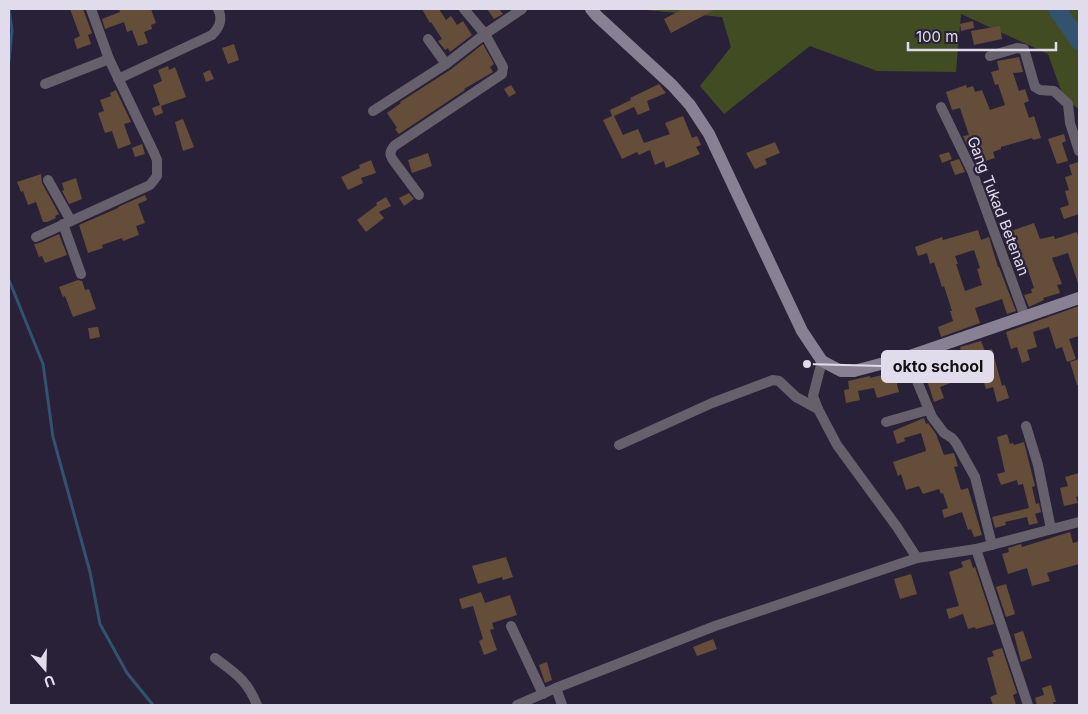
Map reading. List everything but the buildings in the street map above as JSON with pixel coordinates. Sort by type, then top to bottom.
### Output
[{"type":"main road","points":[[591,9],[672,85],[690,105],[708,134],[802,331],[828,364],[841,371],[854,370],[907,357],[1079,298]]},
{"type":"street","points":[[36,238],[150,185],[157,176],[157,160],[108,59],[91,9]]},
{"type":"street","points":[[118,79],[212,35],[218,29],[220,22],[218,9]]},
{"type":"street","points":[[419,194],[393,160],[390,153],[391,150],[394,146],[502,74],[503,67],[485,34],[464,9]]},
{"type":"street","points":[[373,111],[446,64],[522,9]]},
{"type":"street","points":[[428,39],[446,64]]},
{"type":"street","points":[[990,56],[1016,48],[1024,50],[1035,87],[1040,90],[1054,91],[1068,104],[1070,123],[1079,151]]},
{"type":"street","points":[[45,84],[108,59]]},
{"type":"street","name":"Gang Tukad Betenan","points":[[942,107],[972,171],[1025,317]]},
{"type":"street","points":[[48,180],[67,222],[81,274]]},
{"type":"street","points":[[907,357],[928,410],[944,433],[956,443],[975,477],[992,544]]},
{"type":"street","points":[[828,364],[816,383],[813,396],[818,410],[837,445],[889,514],[917,558]]},
{"type":"street","points":[[618,445],[712,403],[773,380],[779,381],[796,397],[818,410]]},
{"type":"street","points":[[886,422],[928,410]]},
{"type":"street","points":[[1026,426],[1036,456],[1051,529]]},
{"type":"street","points":[[517,705],[715,626],[917,558],[976,549],[1079,522]]},
{"type":"street","points":[[976,549],[1028,705]]},
{"type":"street","points":[[511,626],[543,694]]},
{"type":"street","points":[[215,658],[242,678],[258,705]]},
{"type":"street","points":[[556,688],[562,705]]},
{"type":"green space","points":[[634,9],[1079,9],[1079,109],[1064,99],[1048,54],[961,14],[956,72],[877,71],[810,46],[724,114],[700,86],[731,47],[722,17]]},
{"type":"waterway","points":[[9,9],[12,30],[9,61]]},
{"type":"waterway","points":[[1057,9],[1079,41]]},
{"type":"waterway","points":[[9,280],[43,364],[53,437],[90,572],[100,624],[127,673],[153,705]]},
{"type":"place","name":"okto school","points":[[807,364]]}]
